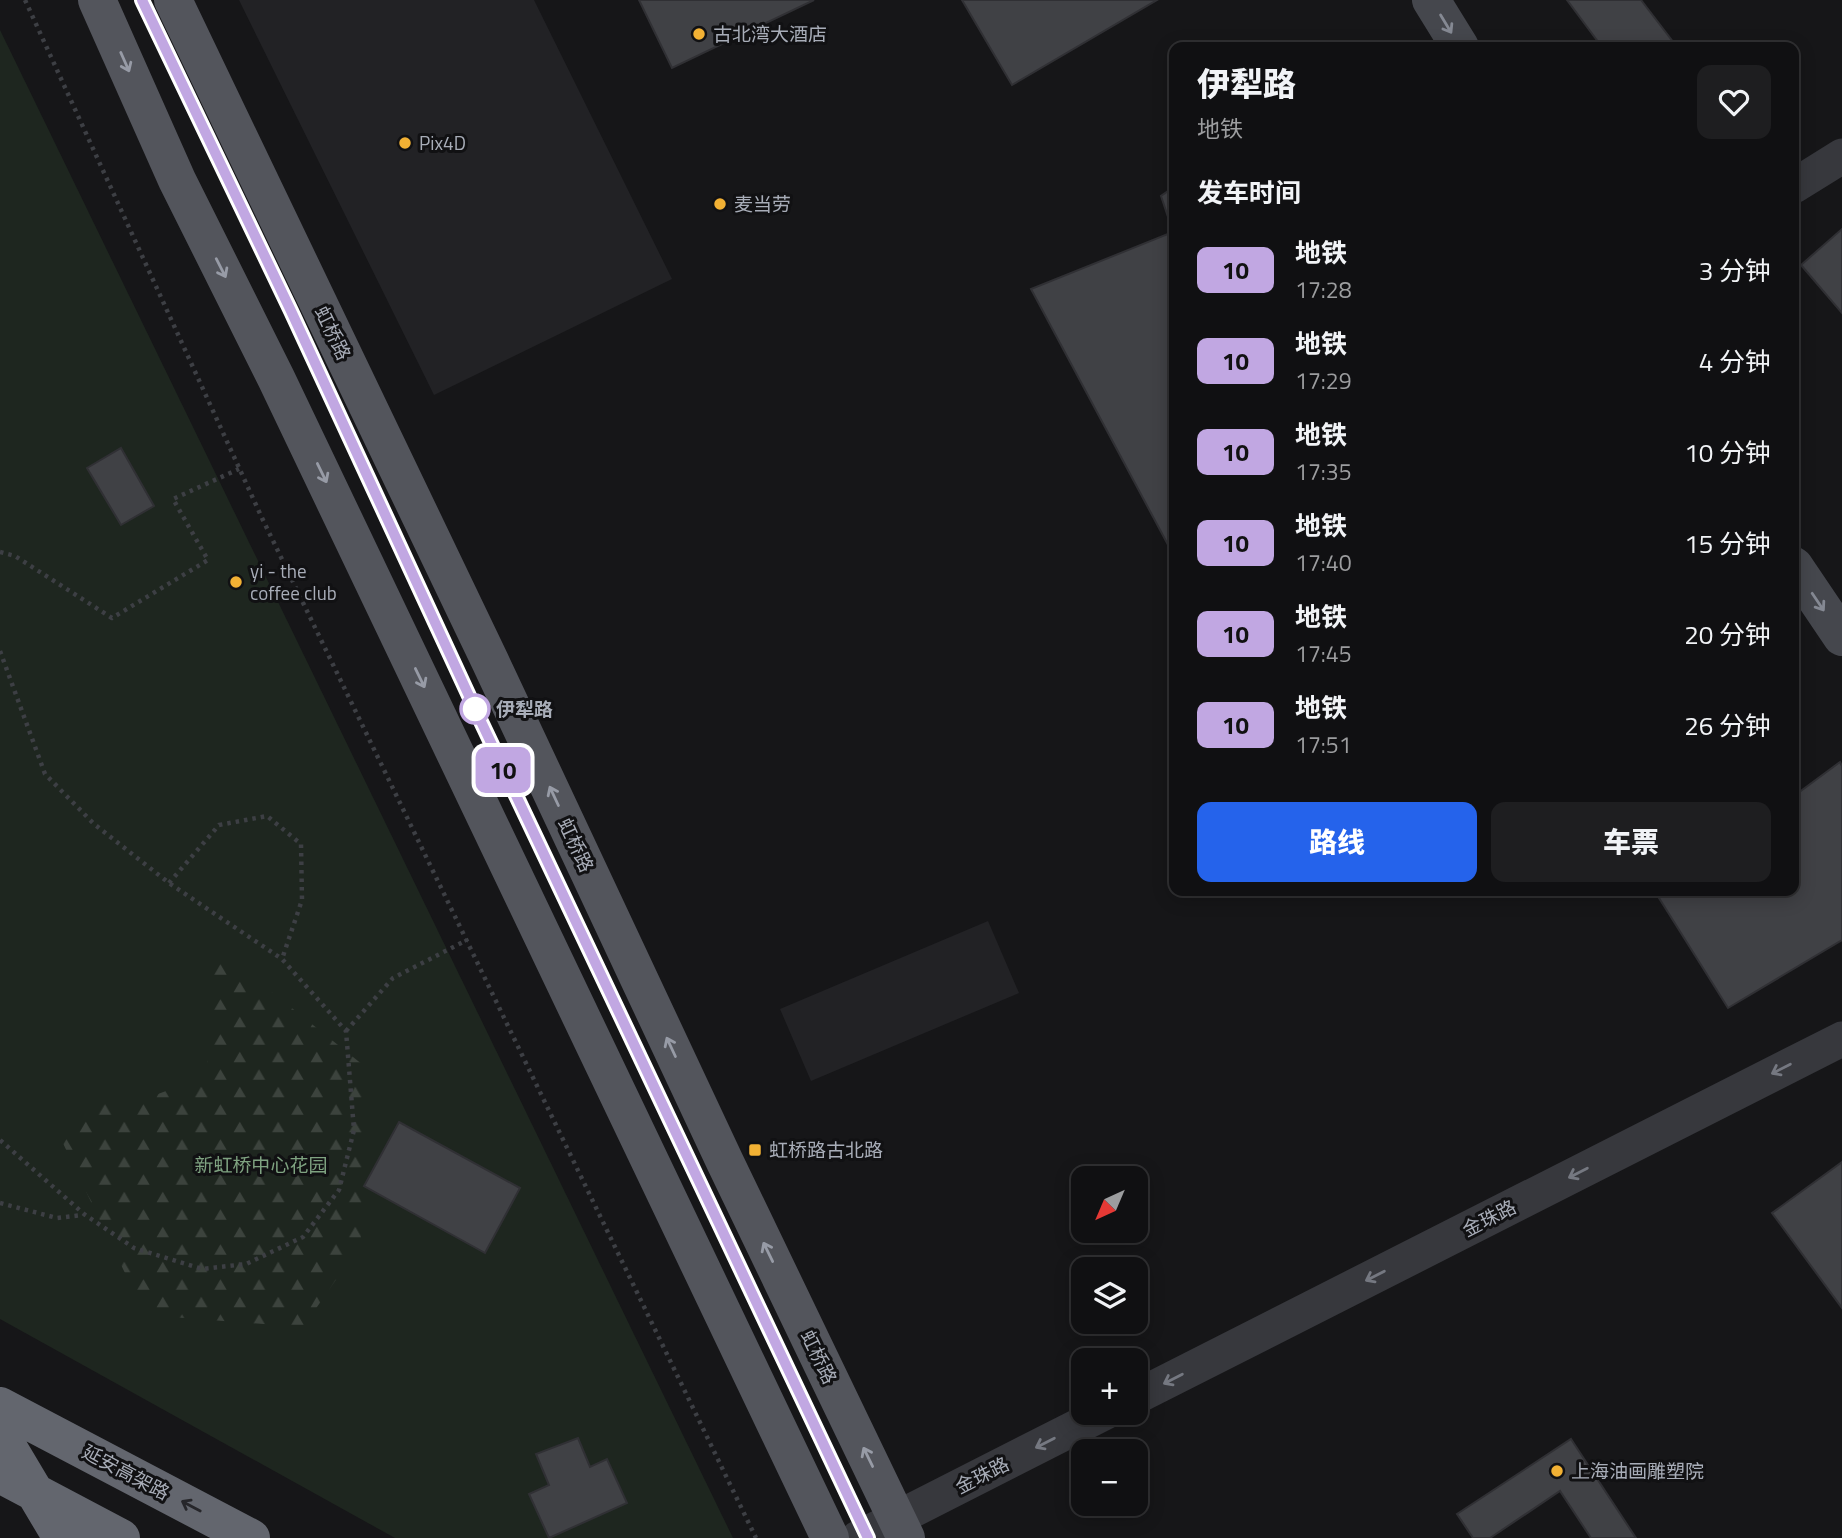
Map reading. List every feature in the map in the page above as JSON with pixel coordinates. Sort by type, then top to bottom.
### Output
[{"type":"highway","name":"延安高架路","points":[[0,1406],[251,1538]]},
{"type":"highway","points":[[0,1434],[62,1538]]},
{"type":"highway","points":[[0,1474],[121,1538]]},
{"type":"main road","points":[[97,0],[177,180],[282,391],[830,1538]]},
{"type":"main road","name":"虹桥路","points":[[173,0],[490,661],[902,1534]]},
{"type":"street","points":[[1432,0],[1457,42]]},
{"type":"street","points":[[1799,183],[1842,156]]},
{"type":"street","points":[[1799,573],[1842,637]]},
{"type":"street","name":"金珠路","points":[[1148,1391],[1842,1039]]},
{"type":"street","name":"金珠路","points":[[858,1538],[902,1534],[1084,1425]]},
{"type":"path","points":[[25,0],[239,469],[756,1538]]},
{"type":"path","points":[[0,552],[15,556],[112,618],[208,560],[173,499],[239,469]]},
{"type":"path","points":[[0,651],[45,774],[94,824],[169,883],[282,959],[346,1031],[354,1130],[339,1190],[303,1237],[246,1265],[202,1269],[134,1248],[84,1214],[0,1140]]},
{"type":"path","points":[[169,883],[219,825],[267,816],[301,844],[302,900],[282,959]]},
{"type":"path","points":[[346,1031],[393,978],[467,940]]},
{"type":"path","points":[[0,1203],[57,1218],[84,1214]]},
{"type":"shaded area","points":[[239,0],[534,0],[672,279],[434,395]]},
{"type":"shaded area","points":[[988,921],[1019,993],[811,1081],[780,1009]]},
{"type":"green space","name":"新虹桥中心花园","points":[[0,30],[733,1538],[395,1538],[0,1319]]},
{"type":"green space","points":[[208,941],[363,1065],[361,1244],[303,1327],[145,1315],[61,1139],[80,1105],[150,1097],[206,1076],[211,1011]]},
{"type":"building","name":"古北湾大酒店","points":[[639,0],[814,0],[672,68]]},
{"type":"building","points":[[962,0],[1157,0],[1012,85]]},
{"type":"building","points":[[1567,0],[1641,0],[1673,42],[1598,42]]},
{"type":"building","points":[[1169,190],[1169,220],[1161,196]]},
{"type":"building","points":[[1842,229],[1842,313],[1801,265]]},
{"type":"building","points":[[1169,234],[1169,547],[1031,289]]},
{"type":"building","points":[[121,448],[154,506],[121,525],[87,468]]},
{"type":"building","points":[[1840,762],[1842,940],[1728,1008],[1659,898],[1799,896],[1799,792]]},
{"type":"building","points":[[399,1122],[520,1188],[485,1253],[364,1186]]},
{"type":"building","points":[[1842,1162],[1842,1308],[1772,1213]]},
{"type":"building","points":[[578,1438],[590,1467],[607,1459],[627,1503],[549,1538],[529,1494],[549,1485],[536,1454]]},
{"type":"building","points":[[1571,1439],[1636,1538],[1591,1538],[1560,1491],[1490,1538],[1473,1538],[1457,1514]]},
{"type":"metro line","name":"10","points":[[142,0],[868,1538]]},
{"type":"place","name":"古北湾大酒店","points":[[699,34]]},
{"type":"place","name":"Pix4D","points":[[405,143]]},
{"type":"place","name":"麦当劳","points":[[720,204]]},
{"type":"place","name":"yi - the coffee club","points":[[236,582]]},
{"type":"place","name":"伊犁路","points":[[475,709]]},
{"type":"place","name":"虹桥路古北路","points":[[755,1150]]},
{"type":"place","name":"上海油画雕塑院","points":[[1557,1471]]}]
